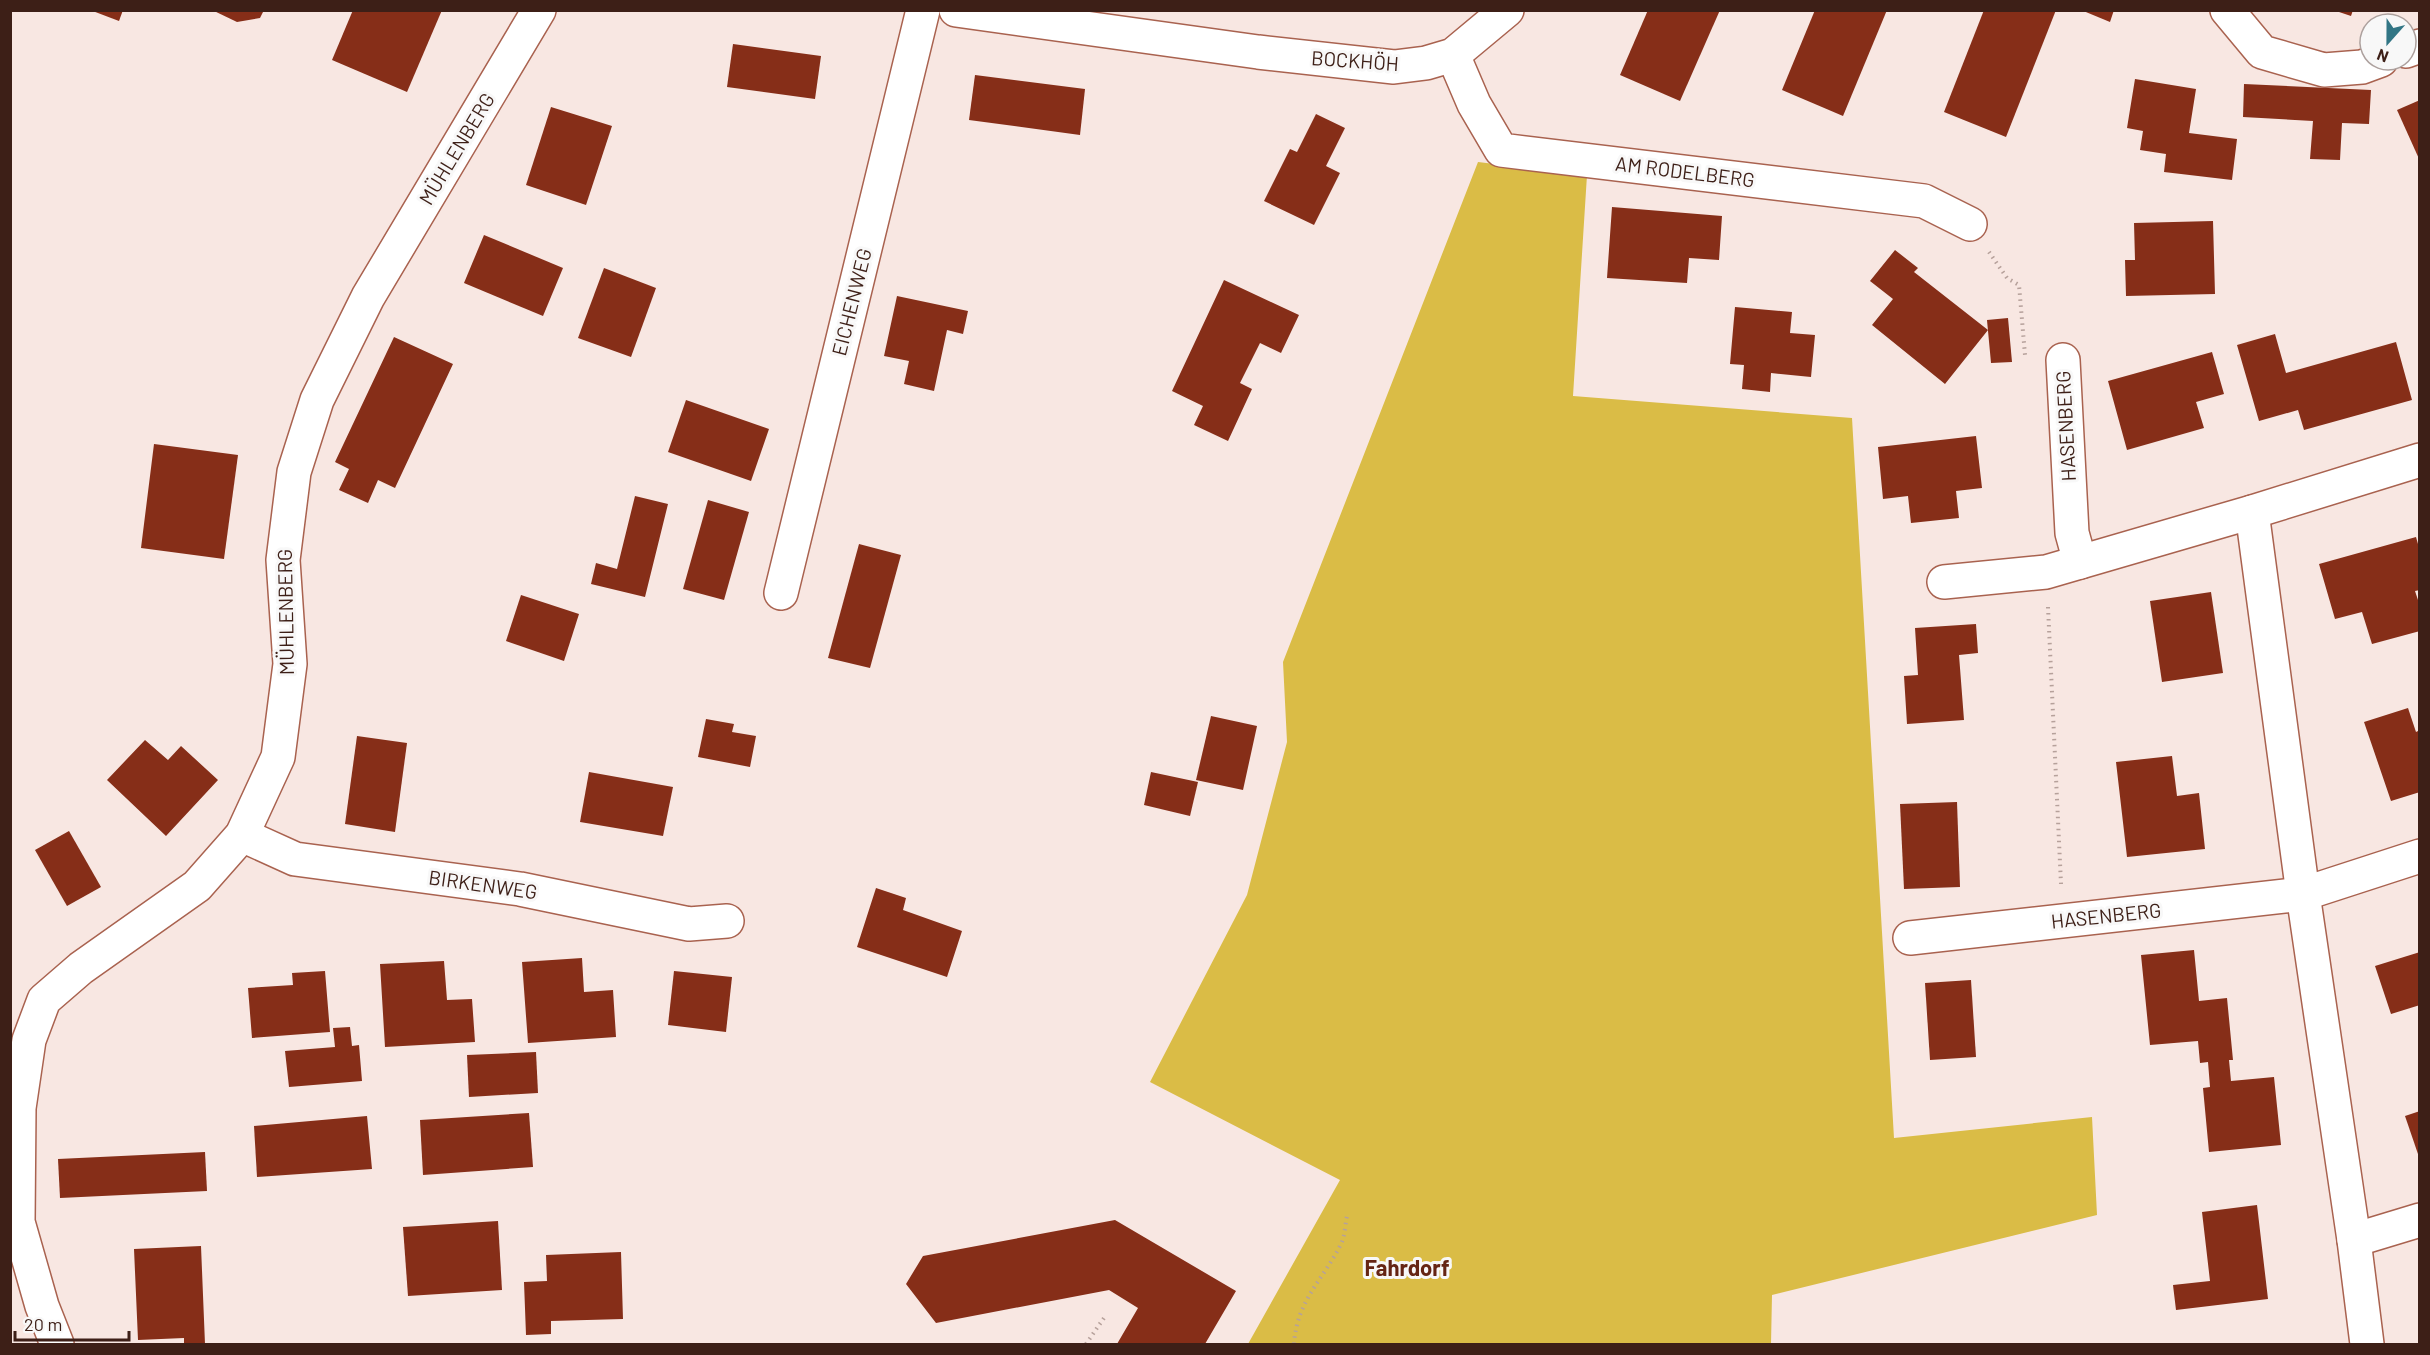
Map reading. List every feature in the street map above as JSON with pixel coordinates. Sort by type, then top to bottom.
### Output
[{"type":"street","name":"MÜHLENBERG","points":[[57,1344],[42,1306],[18,1222],[19,1108],[29,1040],[44,1000],[81,968],[197,885],[242,835],[278,757],[290,664],[283,560],[294,472],[317,400],[368,297],[539,10]]},
{"type":"street","name":"EICHENWEG","points":[[781,593],[923,10]]},
{"type":"street","name":"BOCKHÖH","points":[[956,10],[1258,52],[1394,67],[1426,63],[1453,55],[1507,10]]},
{"type":"street","points":[[2227,10],[2262,52],[2324,70],[2358,67]]},
{"type":"street","name":"AM RODELBERG","points":[[1453,55],[1474,104],[1501,150],[1924,201],[1970,224]]},
{"type":"street","name":"HASENBERG","points":[[2063,360],[2072,533],[2080,562]]},
{"type":"street","points":[[1944,582],[2046,572],[2420,460]]},
{"type":"street","points":[[2252,512],[2367,1344]]},
{"type":"street","name":"BIRKENWEG","points":[[242,835],[296,859],[520,889],[689,924],[727,921]]},
{"type":"street","name":"HASENBERG","points":[[1910,938],[2303,894],[2420,856]]},
{"type":"street","points":[[2354,1240],[2420,1220]]},
{"type":"path","points":[[1970,224],[2007,278],[2019,285],[2026,357]]},
{"type":"path","points":[[2046,572],[2062,921]]},
{"type":"path","points":[[1294,1344],[1295,1331],[1308,1295],[1342,1242],[1347,1216]]},
{"type":"path","points":[[1086,1344],[1106,1315]]},
{"type":"shaded area","points":[[1478,162],[1587,175],[1573,396],[1852,418],[1894,1138],[2092,1117],[2097,1215],[1772,1295],[1771,1344],[1248,1344],[1340,1180],[1150,1082],[1247,895],[1287,742],[1283,662]]},
{"type":"building","points":[[90,10],[123,10],[119,21]]},
{"type":"building","points":[[212,10],[264,10],[260,18],[237,22]]},
{"type":"building","points":[[353,10],[442,10],[407,92],[332,60]]},
{"type":"building","points":[[1648,10],[1720,10],[1680,101],[1620,75]]},
{"type":"building","points":[[1815,10],[1887,10],[1843,116],[1782,90]]},
{"type":"building","points":[[1984,10],[2056,10],[2006,137],[1944,112]]},
{"type":"building","points":[[2081,10],[2114,10],[2110,22]]},
{"type":"building","points":[[2333,10],[2353,10],[2351,16]]},
{"type":"building","points":[[733,44],[821,56],[815,99],[727,87]]},
{"type":"building","points":[[975,75],[1085,89],[1080,135],[969,120]]},
{"type":"building","points":[[2135,79],[2196,89],[2189,133],[2237,139],[2232,180],[2164,172],[2166,154],[2140,150],[2143,131],[2127,128]]},
{"type":"building","points":[[2244,84],[2371,90],[2369,124],[2342,123],[2340,160],[2310,159],[2313,121],[2243,117]]},
{"type":"building","points":[[2420,100],[2420,161],[2397,110]]},
{"type":"building","points":[[551,107],[612,126],[586,205],[526,185]]},
{"type":"building","points":[[1316,114],[1345,128],[1326,166],[1340,173],[1314,225],[1264,201],[1290,149],[1297,152]]},
{"type":"building","points":[[1612,207],[1722,216],[1719,260],[1689,258],[1687,283],[1607,278]]},
{"type":"building","points":[[2213,221],[2215,294],[2126,296],[2125,260],[2135,260],[2134,223]]},
{"type":"building","points":[[484,235],[563,268],[543,316],[464,283]]},
{"type":"building","points":[[1895,250],[1918,268],[1914,272],[1988,330],[1945,384],[1872,325],[1893,299],[1870,281]]},
{"type":"building","points":[[604,268],[656,288],[631,357],[578,338]]},
{"type":"building","points":[[1224,280],[1299,315],[1281,353],[1260,343],[1240,383],[1252,389],[1228,441],[1194,425],[1203,406],[1172,391]]},
{"type":"building","points":[[897,296],[968,311],[963,334],[947,330],[934,391],[904,384],[909,361],[884,356]]},
{"type":"building","points":[[1735,307],[1792,312],[1790,333],[1815,335],[1811,377],[1771,373],[1770,392],[1742,389],[1744,365],[1730,364]]},
{"type":"building","points":[[2008,318],[2012,362],[1991,363],[1987,320]]},
{"type":"building","points":[[2275,334],[2286,373],[2396,342],[2412,400],[2304,430],[2298,410],[2259,421],[2237,345]]},
{"type":"building","points":[[394,337],[453,364],[395,488],[378,480],[368,503],[339,490],[349,469],[335,462]]},
{"type":"building","points":[[2212,352],[2224,394],[2196,402],[2204,428],[2127,450],[2108,381]]},
{"type":"building","points":[[686,400],[769,429],[751,481],[668,452]]},
{"type":"building","points":[[1976,436],[1982,488],[1956,491],[1959,518],[1911,523],[1908,496],[1883,499],[1878,447]]},
{"type":"building","points":[[154,444],[238,455],[224,559],[141,548]]},
{"type":"building","points":[[635,496],[668,504],[645,597],[591,584],[596,563],[617,569]]},
{"type":"building","points":[[708,500],[749,512],[724,600],[683,589]]},
{"type":"building","points":[[2416,537],[2420,551],[2420,590],[2415,591],[2420,606],[2420,631],[2372,644],[2362,612],[2335,619],[2319,564]]},
{"type":"building","points":[[859,544],[901,555],[870,668],[828,658]]},
{"type":"building","points":[[2211,592],[2223,673],[2162,682],[2150,601]]},
{"type":"building","points":[[521,595],[579,614],[564,661],[506,641]]},
{"type":"building","points":[[1976,624],[1978,653],[1959,655],[1964,720],[1907,724],[1904,676],[1918,675],[1915,628]]},
{"type":"building","points":[[2408,708],[2416,732],[2420,730],[2420,792],[2391,801],[2364,722]]},
{"type":"building","points":[[1211,716],[1257,726],[1243,790],[1196,780]]},
{"type":"building","points":[[706,719],[734,724],[732,732],[756,736],[750,767],[698,757]]},
{"type":"building","points":[[357,736],[407,743],[395,832],[345,824]]},
{"type":"building","points":[[145,740],[168,760],[181,746],[218,780],[166,836],[107,780]]},
{"type":"building","points":[[2172,756],[2177,796],[2199,793],[2205,849],[2127,857],[2116,762]]},
{"type":"building","points":[[589,772],[673,787],[663,836],[580,822]]},
{"type":"building","points":[[1151,772],[1198,782],[1190,816],[1144,805]]},
{"type":"building","points":[[1957,802],[1960,887],[1904,889],[1900,804]]},
{"type":"building","points":[[69,831],[101,887],[67,906],[35,850]]},
{"type":"building","points":[[876,888],[906,898],[903,910],[962,931],[947,977],[857,947]]},
{"type":"building","points":[[2194,950],[2199,1001],[2227,998],[2233,1060],[2229,1060],[2231,1081],[2274,1077],[2281,1145],[2209,1152],[2203,1088],[2210,1087],[2208,1062],[2200,1063],[2198,1041],[2150,1045],[2141,955]]},
{"type":"building","points":[[2420,952],[2420,1005],[2391,1014],[2375,966]]},
{"type":"building","points":[[582,958],[584,992],[613,990],[616,1037],[528,1043],[522,962]]},
{"type":"building","points":[[444,961],[447,1000],[472,999],[475,1042],[385,1047],[380,964]]},
{"type":"building","points":[[325,971],[330,1032],[252,1038],[248,988],[293,985],[292,973]]},
{"type":"building","points":[[674,971],[732,977],[726,1032],[668,1025]]},
{"type":"building","points":[[1971,980],[1976,1057],[1930,1060],[1925,983]]},
{"type":"building","points":[[350,1027],[352,1046],[359,1045],[362,1081],[289,1087],[285,1051],[335,1047],[333,1028]]},
{"type":"building","points":[[536,1052],[538,1093],[469,1097],[467,1055]]},
{"type":"building","points":[[2420,1111],[2420,1157],[2419,1157],[2405,1116]]},
{"type":"building","points":[[529,1113],[533,1167],[423,1175],[420,1120]]},
{"type":"building","points":[[367,1116],[372,1169],[257,1177],[254,1126]]},
{"type":"building","points":[[205,1152],[207,1191],[60,1198],[58,1159]]},
{"type":"building","points":[[2257,1205],[2268,1299],[2176,1310],[2173,1285],[2210,1281],[2202,1212]]},
{"type":"building","points":[[1115,1220],[1236,1291],[1205,1344],[1117,1344],[1138,1308],[1109,1290],[936,1323],[906,1284],[923,1256]]},
{"type":"building","points":[[498,1221],[502,1290],[408,1296],[403,1227]]},
{"type":"building","points":[[201,1246],[205,1344],[184,1344],[184,1338],[138,1340],[134,1249]]},
{"type":"building","points":[[621,1252],[623,1319],[551,1321],[551,1334],[526,1335],[524,1282],[547,1281],[546,1255]]},
{"type":"district","name":"Fahrdorf","points":[[1407,1268]]}]
